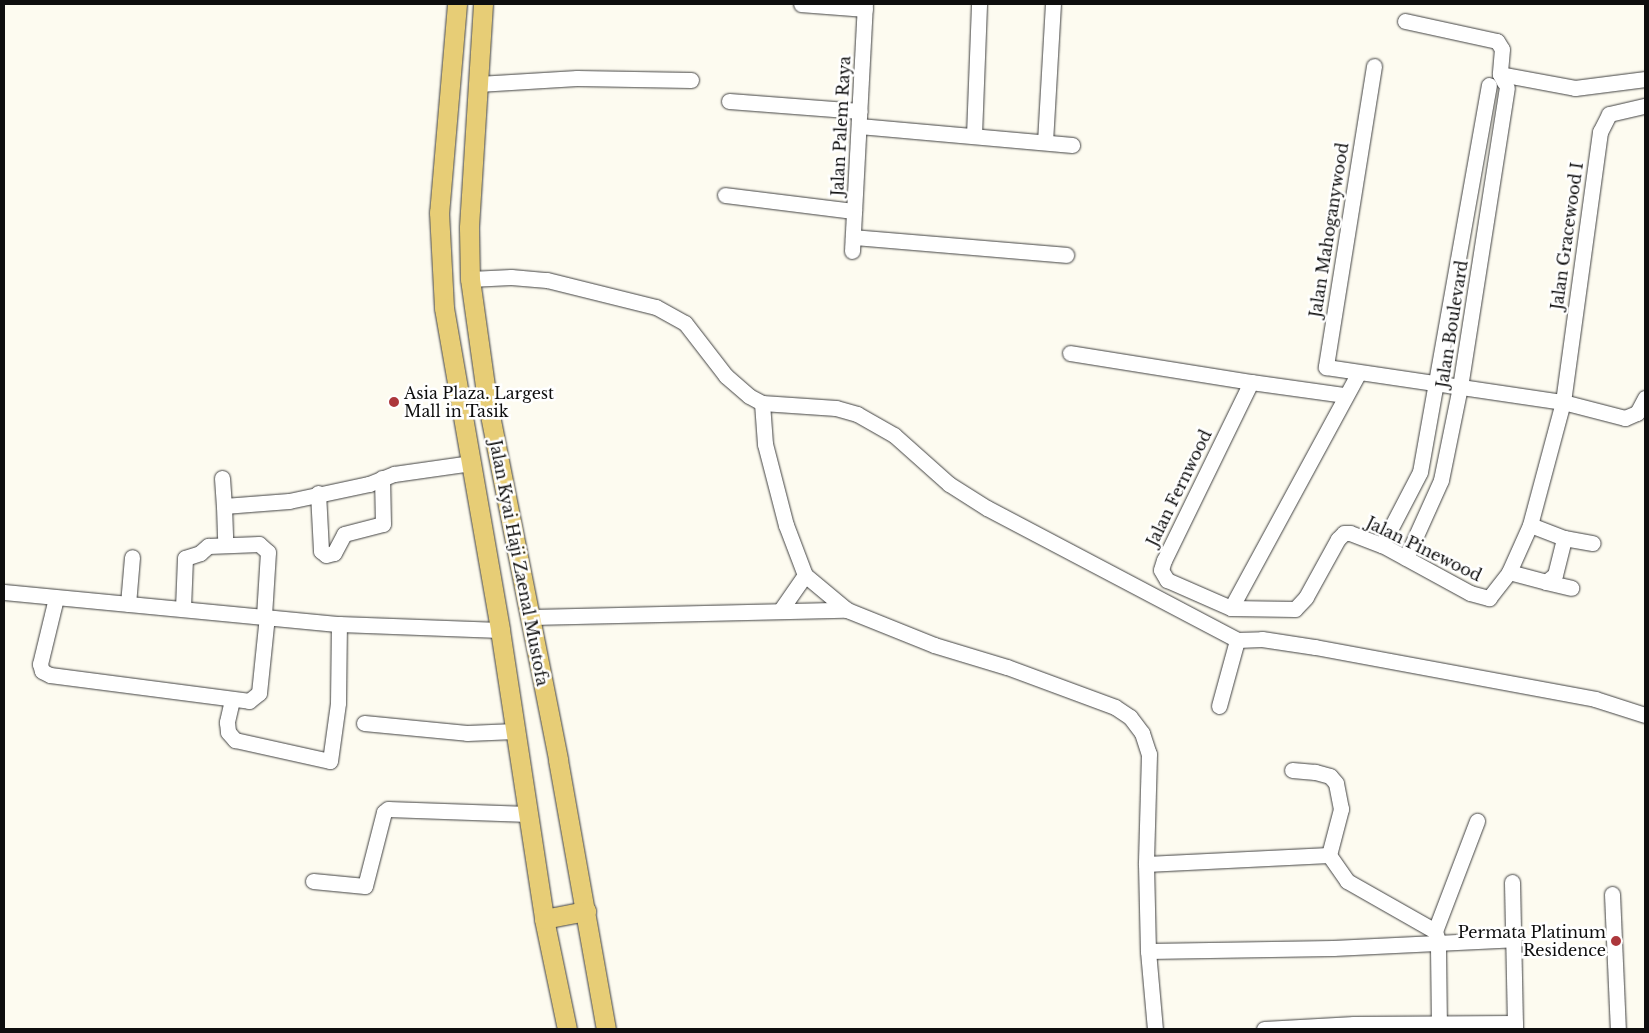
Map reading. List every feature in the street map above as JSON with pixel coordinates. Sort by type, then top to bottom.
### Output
[{"type":"main road","name":"Jalan Kyai Haji Zaenal Mustofa","points":[[457,4],[439,212],[444,308],[500,630],[544,918],[567,1029]]},
{"type":"main road","name":"Jalan Kyai Haji Zaenal Mustofa","points":[[483,4],[471,187],[470,279],[494,438],[586,911],[606,1029]]},
{"type":"main road","points":[[443,179],[471,187]]},
{"type":"main road","points":[[465,436],[494,438]]},
{"type":"main road","points":[[544,918],[586,911]]},
{"type":"street","points":[[801,4],[865,6]]},
{"type":"street","points":[[974,135],[979,4]]},
{"type":"street","points":[[1045,142],[1053,4]]},
{"type":"street","name":"Jalan Palem Raya","points":[[865,6],[852,244],[1066,255]]},
{"type":"street","points":[[1404,21],[1497,40],[1502,49],[1500,74],[1507,88]]},
{"type":"street","name":"Jalan Mahoganywood","points":[[1358,374],[1328,370],[1325,364],[1374,66]]},
{"type":"street","points":[[1500,74],[1575,88],[1645,79]]},
{"type":"street","points":[[1489,85],[1500,74]]},
{"type":"street","points":[[478,84],[577,78],[691,80]]},
{"type":"street","points":[[1489,85],[1507,88]]},
{"type":"street","name":"Jalan Boulevard","points":[[1382,546],[1420,472],[1438,383],[1489,85]]},
{"type":"street","name":"Jalan Boulevard","points":[[1406,558],[1441,480],[1460,387],[1507,88]]},
{"type":"street","points":[[729,101],[860,111]]},
{"type":"street","name":"Jalan Gracewood I","points":[[1562,402],[1600,132],[1609,114],[1645,106]]},
{"type":"street","points":[[859,126],[1072,145]]},
{"type":"street","points":[[725,194],[854,211]]},
{"type":"street","points":[[470,279],[511,277],[547,280],[656,307],[685,322],[726,376],[762,403],[836,408],[857,414],[894,435],[949,484],[986,508],[1237,640],[1262,639],[1324,649],[1595,699],[1645,715]]},
{"type":"street","points":[[1070,354],[1346,395]]},
{"type":"street","points":[[1232,608],[1358,374],[1438,383],[1562,402],[1626,418],[1637,413],[1645,398]]},
{"type":"street","name":"Jalan Fernwood","points":[[1232,608],[1167,580],[1161,570],[1251,382]]},
{"type":"street","name":"Jalan Pinewood","points":[[1232,608],[1288,610],[1300,606],[1344,533],[1382,546],[1482,597],[1489,598],[1496,592],[1509,572],[1530,525],[1562,402]]},
{"type":"street","points":[[762,403],[765,444],[783,516],[805,575],[847,610],[934,645],[1007,667],[1115,707],[1130,717],[1142,733],[1149,754],[1146,864],[1148,951],[1155,1029]]},
{"type":"street","points":[[224,506],[289,501],[318,493],[369,484],[382,478],[471,463]]},
{"type":"street","points":[[222,478],[226,544]]},
{"type":"street","points":[[318,493],[321,551],[326,555],[334,553],[344,534],[383,524],[382,478]]},
{"type":"street","points":[[1530,525],[1564,538],[1593,543]]},
{"type":"street","points":[[1546,582],[1555,575],[1564,538]]},
{"type":"street","points":[[56,598],[40,664],[42,671],[50,675],[250,701],[259,693],[266,616],[268,552],[259,544],[226,544],[208,546],[200,553],[185,558],[183,608]]},
{"type":"street","points":[[128,604],[132,557]]},
{"type":"street","points":[[1509,572],[1571,588]]},
{"type":"street","points":[[780,610],[805,575]]},
{"type":"street","points":[[4,592],[339,624],[500,630]]},
{"type":"street","points":[[529,617],[847,610]]},
{"type":"street","points":[[232,700],[227,722],[228,732],[235,740],[330,761],[338,703],[339,624]]},
{"type":"street","points":[[1219,706],[1237,640]]},
{"type":"street","points":[[364,723],[467,733],[515,730]]},
{"type":"street","points":[[1292,770],[1315,772],[1330,776],[1336,783],[1340,810],[1330,855],[1347,881],[1437,936]]},
{"type":"street","points":[[312,881],[365,886],[384,812],[388,809],[528,814]]},
{"type":"street","points":[[1439,1026],[1437,936],[1477,821]]},
{"type":"street","points":[[1146,864],[1330,855]]},
{"type":"street","points":[[1264,1029],[1515,1026],[1512,882]]},
{"type":"street","points":[[1612,894],[1618,1029]]},
{"type":"street","points":[[1148,951],[1333,948],[1437,936],[1514,939]]},
{"type":"place","name":"Asia Plaza. Largest Mall in Tasik","points":[[394,402]]},
{"type":"place","name":"Permata Platinum Residence","points":[[1616,941]]}]
